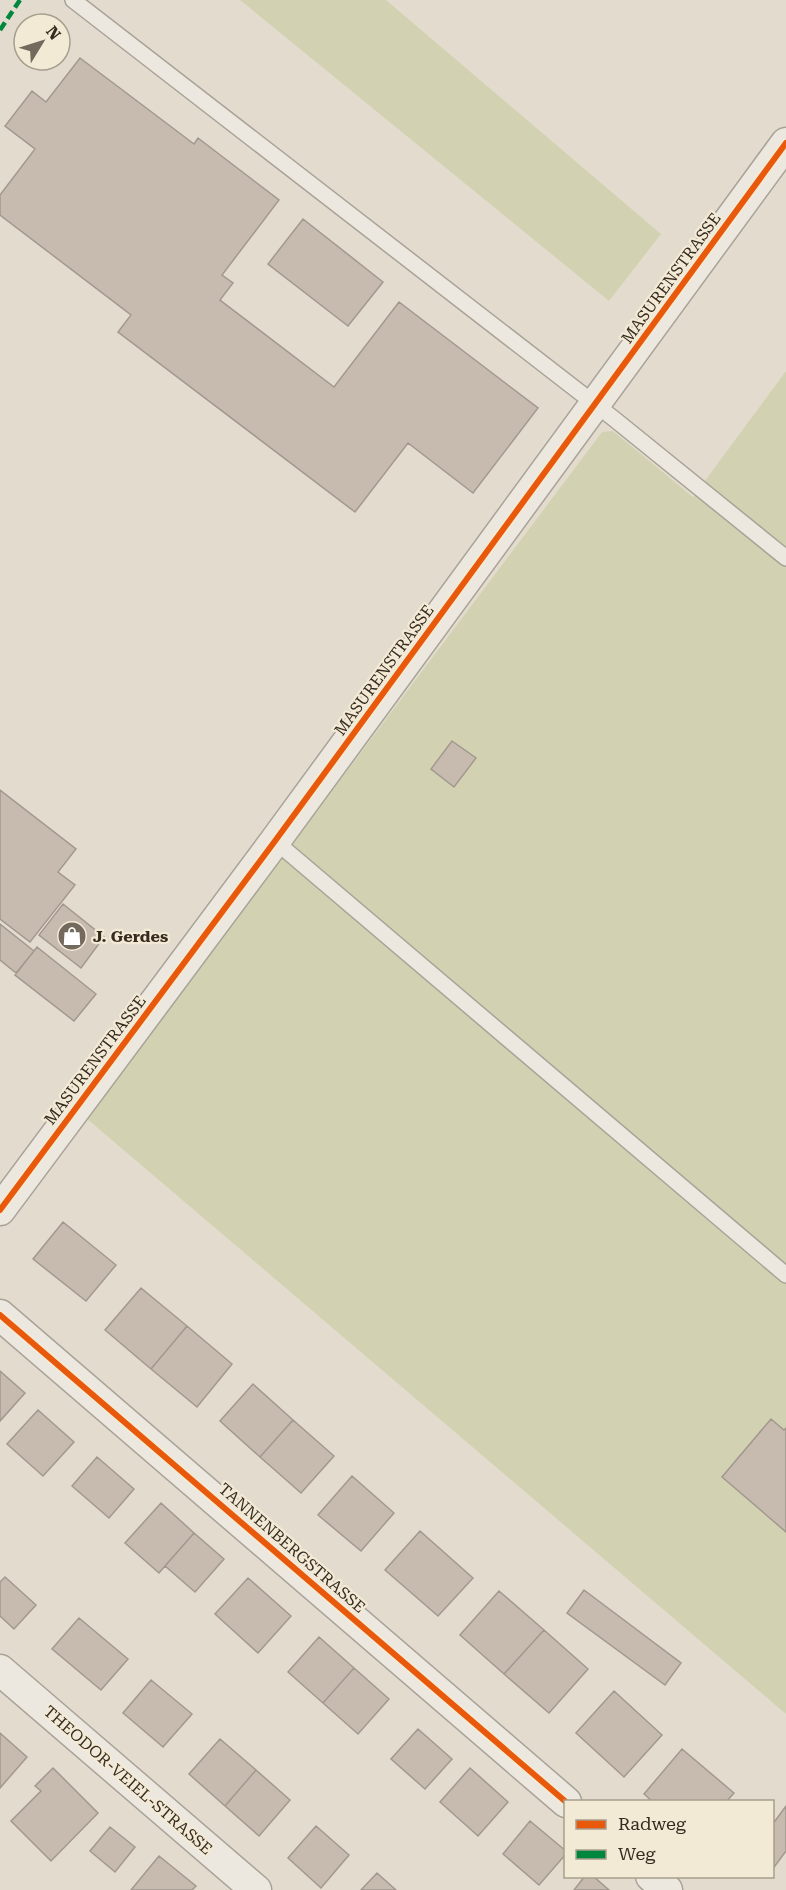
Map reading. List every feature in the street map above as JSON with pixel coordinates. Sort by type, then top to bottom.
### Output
[{"type":"street","name":"MASURENSTRASSE","points":[[0,1210],[275,841],[786,143]]},
{"type":"street","name":"TANNENBERGSTRASSE","points":[[0,1315],[564,1800]]},
{"type":"street","name":"THEODOR-VEIEL-STRASSE","points":[[0,1670],[256,1890]]},
{"type":"street","points":[[653,1878],[667,1890]]},
{"type":"lane","points":[[73,0],[595,405],[786,558]]},
{"type":"lane","points":[[275,841],[785,1272]]},
{"type":"green space","points":[[240,0],[386,0],[661,234],[609,301]]},
{"type":"green space","points":[[786,371],[786,1714],[86,1118],[602,432],[613,431],[693,497]]},
{"type":"building","points":[[80,58],[194,144],[198,138],[279,200],[222,275],[233,283],[220,300],[334,387],[399,302],[538,408],[473,493],[408,443],[355,512],[118,332],[131,315],[0,215],[0,195],[35,149],[5,126],[32,91],[46,102],[69,72],[72,72],[72,68]]},
{"type":"building","points":[[303,219],[383,282],[348,326],[268,264]]},
{"type":"building","points":[[452,741],[476,758],[454,787],[431,769]]},
{"type":"building","points":[[0,790],[76,849],[58,872],[75,885],[30,942],[0,919]]},
{"type":"building","name":"J. Gerdes","points":[[63,904],[104,937],[81,968],[39,935]]},
{"type":"building","points":[[0,924],[34,951],[16,973],[0,960]]},
{"type":"building","points":[[37,947],[96,994],[74,1021],[15,975]]},
{"type":"building","points":[[63,1222],[116,1265],[86,1301],[33,1259]]},
{"type":"building","points":[[141,1288],[187,1326],[151,1369],[105,1330]]},
{"type":"building","points":[[187,1326],[232,1364],[197,1407],[151,1369]]},
{"type":"building","points":[[0,1371],[25,1393],[0,1421]]},
{"type":"building","points":[[253,1384],[293,1420],[260,1457],[220,1421]]},
{"type":"building","points":[[38,1410],[74,1442],[43,1476],[7,1444]]},
{"type":"building","points":[[771,1419],[784,1430],[786,1428],[786,1532],[722,1477]]},
{"type":"building","points":[[293,1420],[334,1456],[301,1493],[260,1457]]},
{"type":"building","points":[[97,1457],[134,1489],[109,1518],[72,1486]]},
{"type":"building","points":[[352,1476],[394,1513],[361,1551],[318,1515]]},
{"type":"building","points":[[161,1503],[194,1533],[159,1573],[125,1543]]},
{"type":"building","points":[[420,1531],[473,1578],[438,1616],[385,1570]]},
{"type":"building","points":[[194,1533],[224,1559],[195,1592],[165,1566]]},
{"type":"building","points":[[5,1577],[36,1605],[14,1629],[0,1616],[0,1582]]},
{"type":"building","points":[[248,1578],[291,1616],[258,1653],[215,1614]]},
{"type":"building","points":[[584,1590],[681,1663],[665,1685],[567,1613]]},
{"type":"building","points":[[499,1591],[544,1630],[504,1674],[460,1635]]},
{"type":"building","points":[[79,1618],[128,1659],[101,1690],[52,1649]]},
{"type":"building","points":[[544,1630],[588,1669],[549,1713],[504,1674]]},
{"type":"building","points":[[319,1637],[354,1668],[323,1703],[288,1672]]},
{"type":"building","points":[[354,1668],[389,1699],[358,1734],[323,1703]]},
{"type":"building","points":[[151,1680],[192,1714],[163,1747],[123,1713]]},
{"type":"building","points":[[614,1691],[662,1735],[624,1777],[576,1733]]},
{"type":"building","points":[[418,1729],[452,1759],[425,1789],[391,1759]]},
{"type":"building","points":[[0,1733],[27,1757],[0,1788]]},
{"type":"building","points":[[220,1739],[256,1770],[225,1806],[189,1774]]},
{"type":"building","points":[[682,1749],[734,1793],[728,1800],[651,1800],[644,1794]]},
{"type":"building","points":[[53,1768],[98,1813],[51,1861],[11,1821],[41,1791],[35,1786]]},
{"type":"building","points":[[470,1768],[508,1802],[478,1836],[440,1802]]},
{"type":"building","points":[[256,1770],[290,1800],[259,1836],[225,1806]]},
{"type":"building","points":[[786,1806],[786,1851],[774,1867],[774,1821]]},
{"type":"building","points":[[530,1821],[564,1849],[564,1856],[539,1885],[503,1854]]},
{"type":"building","points":[[316,1826],[349,1855],[321,1888],[288,1858]]},
{"type":"building","points":[[110,1827],[135,1847],[115,1872],[90,1851]]},
{"type":"building","points":[[159,1856],[196,1886],[192,1890],[131,1890]]},
{"type":"building","points":[[377,1873],[396,1890],[361,1890]]},
{"type":"building","points":[[583,1878],[595,1878],[609,1890],[574,1890]]},
{"type":"marked path","points":[[0,30],[20,0]]},
{"type":"cycle path","points":[[0,1210],[275,841],[786,143]]},
{"type":"cycle path","points":[[0,1315],[564,1800]]},
{"type":"place","name":"J. Gerdes","points":[[72,936]]}]
